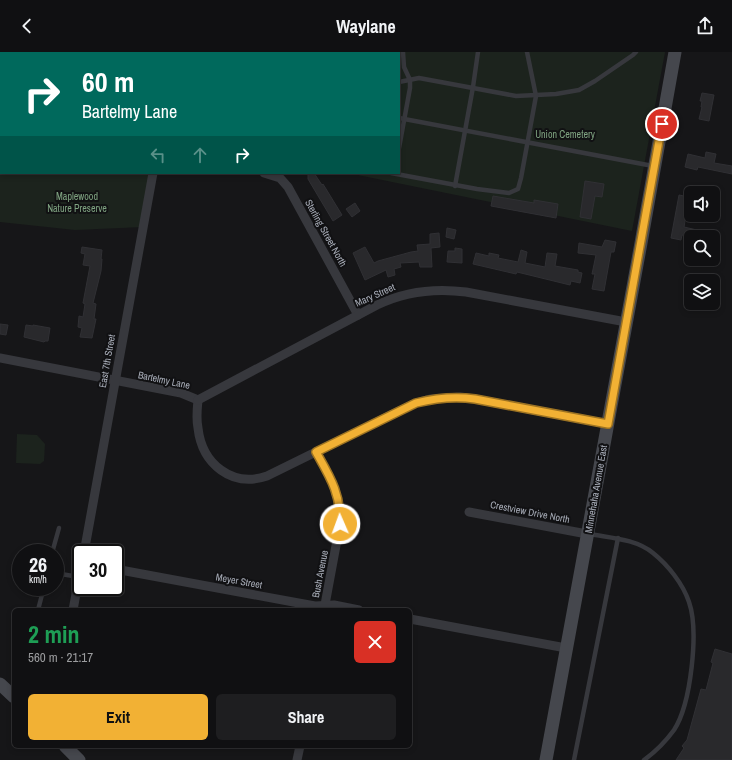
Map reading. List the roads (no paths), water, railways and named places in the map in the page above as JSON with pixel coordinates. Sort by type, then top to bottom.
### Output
[{"type":"main road","name":"Minnehaha Avenue East","points":[[546,760],[608,424],[673,52]]},
{"type":"main road","points":[[0,684],[12,695]]},
{"type":"main road","points":[[67,748],[79,760]]},
{"type":"street","name":"East 7th Street","points":[[86,544],[153,174]]},
{"type":"street","name":"Sterling Street North","points":[[267,174],[280,178],[288,187],[358,315]]},
{"type":"street","name":"Mary Street","points":[[198,400],[358,315],[396,297],[413,292],[448,290],[626,322]]},
{"type":"street","name":"Bartelmy Lane","points":[[0,358],[181,393],[198,400],[198,429],[202,445],[211,461],[217,468],[232,477],[241,479],[259,479],[267,476],[416,403],[445,397],[475,399],[608,424]]},
{"type":"street","name":"Bush Avenue","points":[[316,452],[336,489],[341,512],[325,608]]},
{"type":"street","name":"Crestview Drive North","points":[[469,512],[587,534]]},
{"type":"street","name":"Meyer Street","points":[[124,571],[325,608],[334,605],[350,608]]},
{"type":"street","points":[[73,608],[76,596]]},
{"type":"street","points":[[412,619],[566,648]]},
{"type":"street","points":[[297,760],[300,748]]},
{"type":"lane","points":[[400,143],[410,88],[410,80],[404,67],[403,52]]},
{"type":"lane","points":[[455,186],[478,52]]},
{"type":"lane","points":[[398,174],[455,186],[509,193],[518,188],[536,96],[527,52]]},
{"type":"lane","points":[[400,82],[419,78],[516,96],[556,94],[579,90],[633,56],[636,52]]},
{"type":"lane","points":[[400,118],[654,167]]},
{"type":"lane","points":[[55,544],[59,528]]},
{"type":"lane","points":[[587,534],[618,538],[637,544],[653,552],[666,565],[680,585],[689,602],[694,625],[693,660],[682,710],[674,729],[663,743],[644,760]]},
{"type":"lane","points":[[574,760],[618,538]]},
{"type":"lane","points":[[39,608],[42,596]]},
{"type":"park label","name":"Union Cemetery","points":[[565,134]]},
{"type":"park label","name":"Maplewood Nature Preserve","points":[[77,202]]}]
